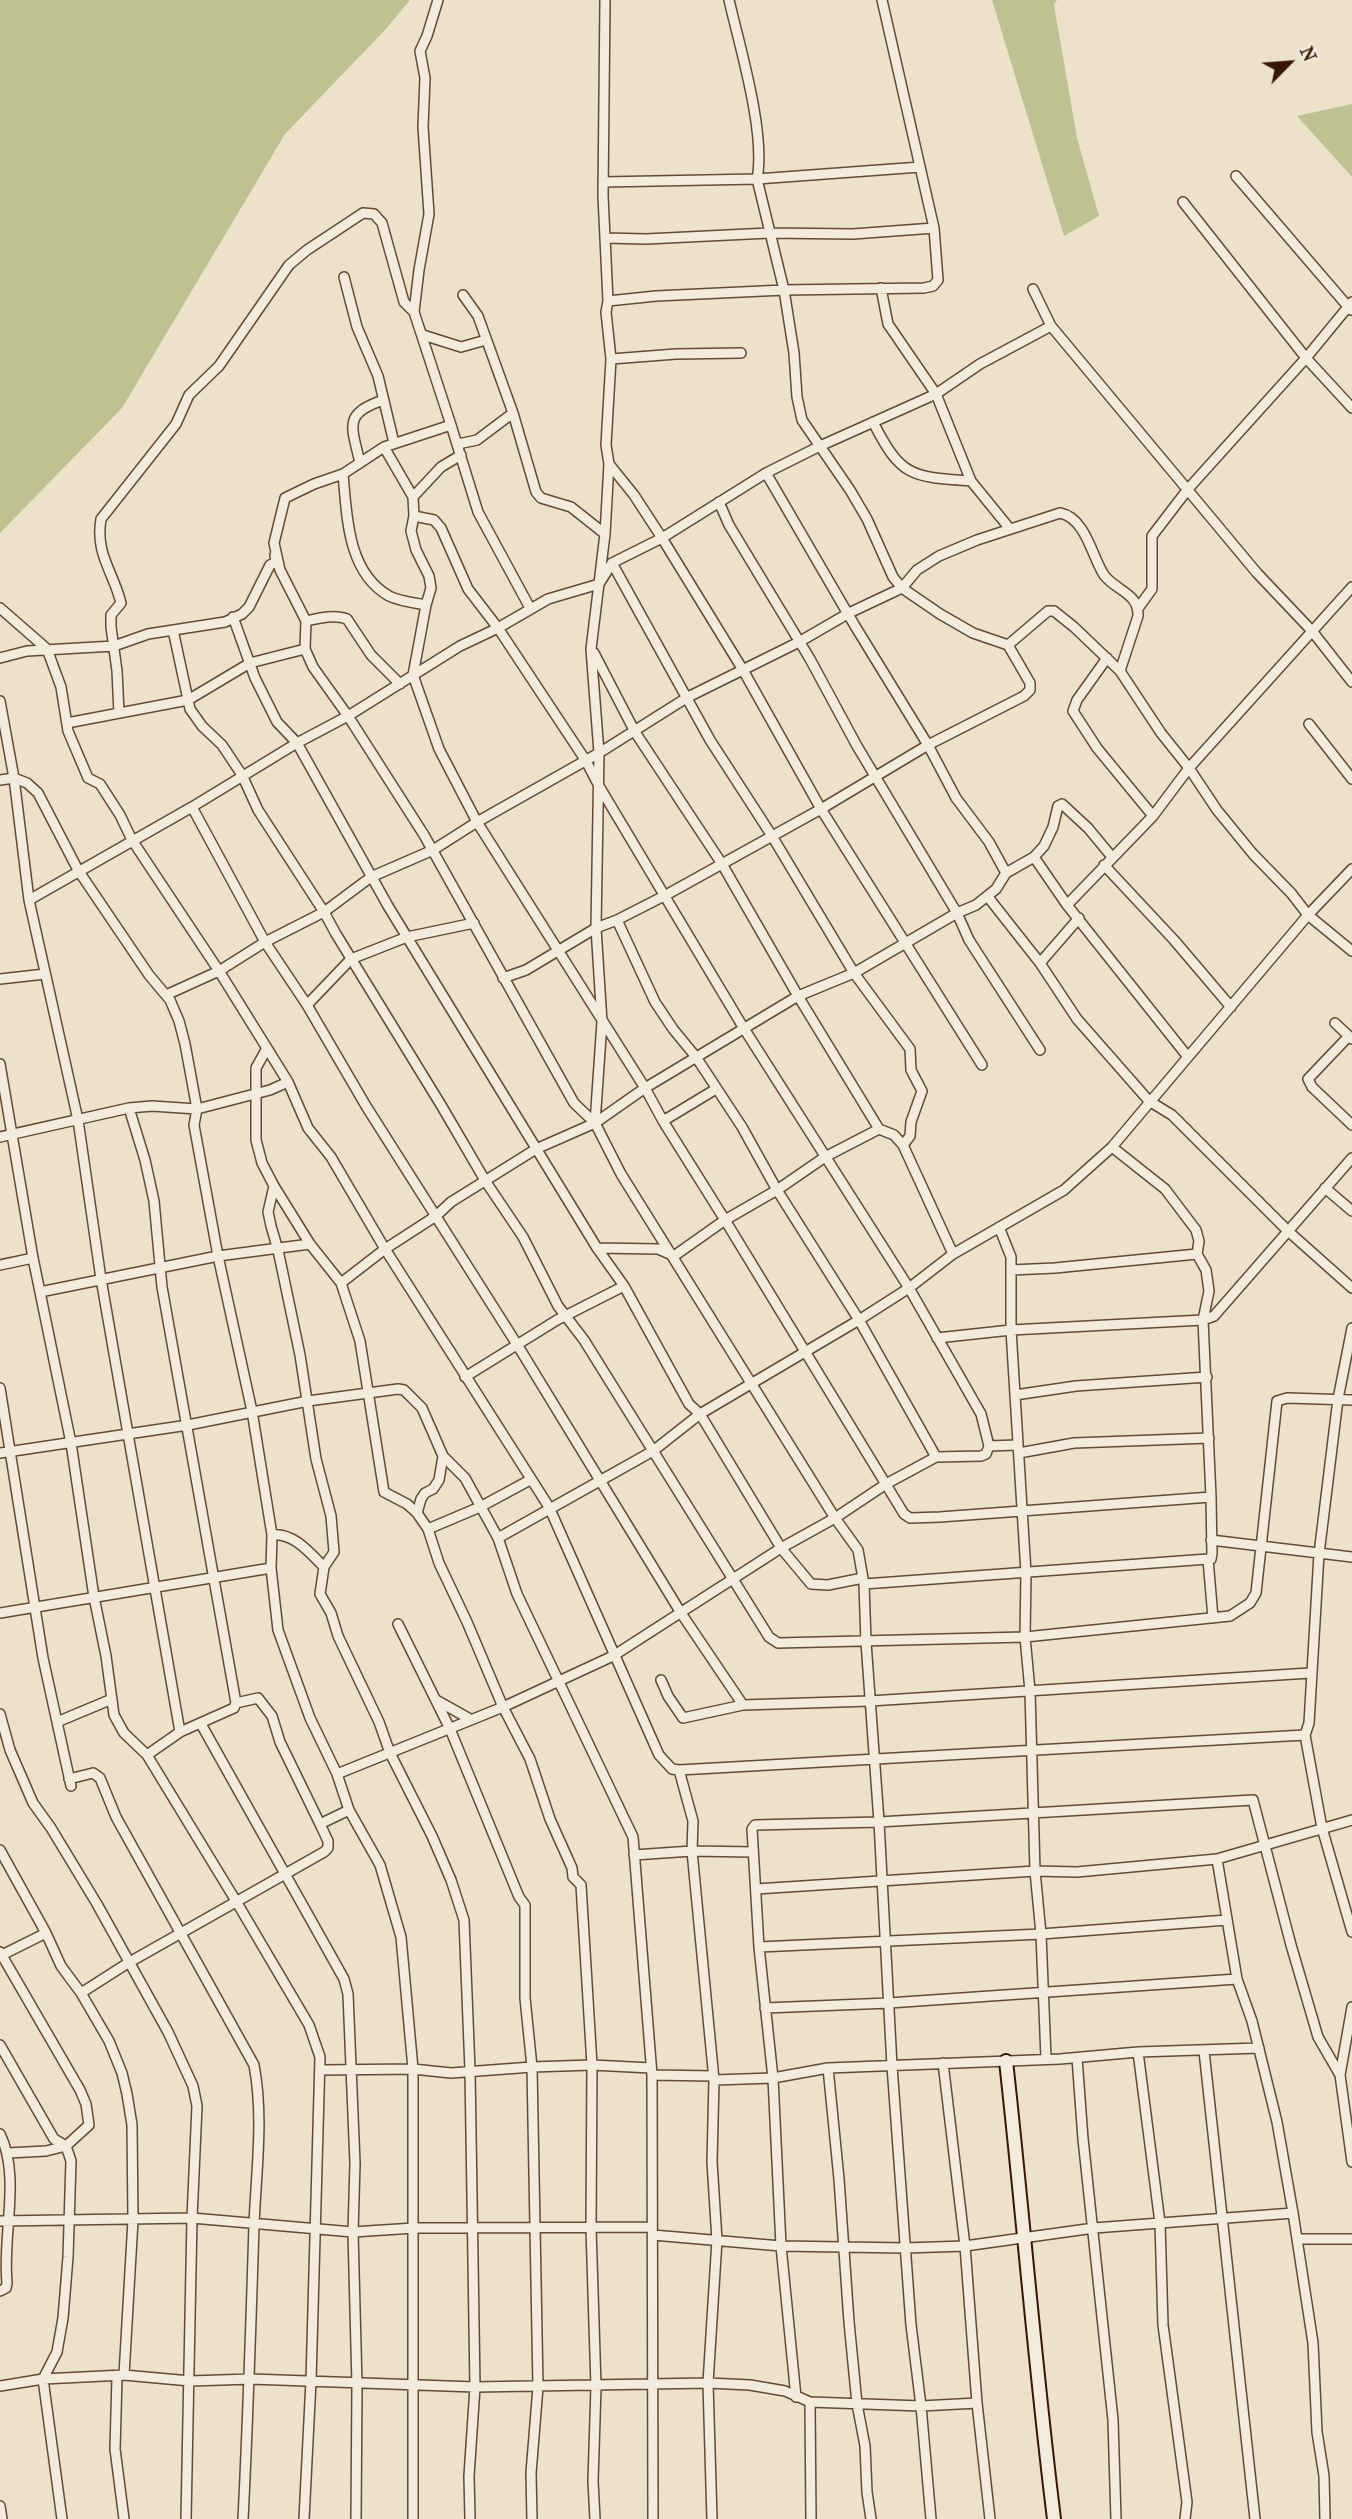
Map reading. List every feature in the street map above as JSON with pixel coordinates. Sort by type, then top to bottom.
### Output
[{"type":"street","points":[[414,313],[429,214],[423,127],[425,78],[420,51],[438,0]]},
{"type":"street","points":[[595,1123],[602,1022],[596,928],[599,753],[592,649],[605,534],[611,359],[606,313],[608,301],[603,181],[605,0]]},
{"type":"street","points":[[503,978],[526,970],[596,928],[666,895],[821,809],[875,774],[1024,696],[1030,690],[1030,683],[1008,645],[973,633],[902,588],[881,554],[867,519],[803,420],[797,397],[794,353],[784,290],[757,179],[760,162],[755,120],[729,0]]},
{"type":"street","points":[[608,301],[784,290],[933,286],[938,280],[934,228],[882,0]]},
{"type":"street","points":[[603,181],[757,179],[920,167]]},
{"type":"street","points":[[1120,671],[1139,607],[1152,589],[1152,536],[1188,489],[1351,307],[1236,176]]},
{"type":"street","points":[[1184,202],[1306,358],[1352,408]]},
{"type":"street","points":[[119,713],[111,615],[121,603],[100,552],[98,535],[101,519],[176,424],[190,395],[219,366],[289,265],[363,213],[374,214],[382,223],[404,302],[414,313],[422,335],[478,512],[530,608]]},
{"type":"street","points":[[605,238],[646,239],[769,233],[853,234],[934,228]]},
{"type":"street","points":[[344,277],[357,327],[378,376],[394,443]]},
{"type":"street","points":[[881,288],[888,324],[936,394],[971,481],[1010,529]]},
{"type":"street","points":[[1033,289],[1051,327],[1257,573],[1312,631],[1352,682]]},
{"type":"street","points":[[463,295],[478,316],[513,413],[536,492],[541,498],[571,507],[605,534]]},
{"type":"street","points":[[29,900],[348,716],[460,646],[548,599],[599,584],[612,563],[662,538],[766,473],[936,394],[981,364],[1051,327]]},
{"type":"street","points":[[422,335],[461,347],[486,340]]},
{"type":"street","points":[[611,359],[741,353]]},
{"type":"street","points":[[359,463],[353,434],[356,413],[368,405],[384,400]]},
{"type":"street","points":[[458,444],[477,439],[513,413]]},
{"type":"street","points":[[873,422],[885,445],[904,468],[927,478],[971,481]]},
{"type":"street","points":[[0,658],[27,651],[114,646],[148,634],[225,622],[242,614],[249,607],[270,565],[276,562],[274,543],[285,498],[343,474],[384,447],[451,425]]},
{"type":"street","points":[[384,447],[413,497],[414,516],[411,531],[416,550],[429,576],[431,588],[413,675],[439,749],[477,822],[645,1088],[904,1514],[910,1518],[1020,1512],[1211,1497]]},
{"type":"street","points":[[413,497],[441,467],[461,456]]},
{"type":"street","points":[[609,464],[634,495],[662,538],[743,670],[821,809],[982,1065]]},
{"type":"street","points":[[766,473],[928,745],[956,798],[989,842],[1006,873]]},
{"type":"street","points":[[343,474],[354,551],[365,574],[391,597],[426,606]]},
{"type":"street","points":[[719,502],[729,525],[957,914],[969,940],[1040,1049]]},
{"type":"street","points":[[166,995],[219,971],[265,942],[324,912],[372,877],[433,850],[635,732],[688,697],[902,588],[917,570],[939,556],[1010,529],[1060,513],[1067,514],[1081,530],[1106,578],[1133,597],[1139,607]]},
{"type":"street","points":[[337,1774],[450,1730],[613,1656],[886,1484],[936,1457],[981,1456],[986,1454],[989,1446],[981,1414],[909,1288],[743,1027],[586,761],[498,628],[468,589],[441,528],[434,520],[414,516]]},
{"type":"street","points":[[274,543],[280,570],[306,621],[305,649],[313,667],[348,716],[433,850],[574,1103],[595,1123],[621,1174],[835,1518],[858,1550],[864,1581],[905,2248],[931,2519]]},
{"type":"street","points":[[612,563],[710,740],[772,836],[854,973],[910,1049],[911,1070],[922,1091],[911,1122],[910,1136],[902,1145]]},
{"type":"street","points":[[1067,905],[1153,816],[1189,768],[1352,587]]},
{"type":"street","points":[[0,608],[47,649],[61,687],[72,744],[89,778],[100,785],[120,815],[132,840],[219,971],[288,1082],[308,1128],[331,1157],[385,1249],[549,1507],[659,1755],[672,1769],[1031,1752],[1305,1735]]},
{"type":"street","points":[[1008,645],[1042,614],[1054,611],[1074,627],[1120,671],[1161,733],[1253,854],[1292,892],[1308,915],[1351,949]]},
{"type":"street","points":[[233,617],[277,722],[297,743],[407,937],[597,1248],[624,1286],[689,1404],[699,1414],[781,1548],[811,1584],[1026,1573],[1209,1559]]},
{"type":"street","points":[[306,621],[324,617],[347,619],[371,655],[400,684]]},
{"type":"street","points":[[173,630],[190,709],[202,726],[222,745],[242,775],[258,810],[324,912],[486,1182],[523,1237],[558,1306],[584,1340],[755,1618],[769,1637],[778,1643],[1025,1637],[1230,1616],[1250,1603],[1256,1593],[1278,1401],[1287,1398],[1352,1400]]},
{"type":"street","points":[[66,723],[188,700],[250,663],[305,649]]},
{"type":"street","points":[[592,649],[635,732],[722,864],[878,1129],[894,1135],[902,1145],[953,1254]]},
{"type":"street","points":[[1107,659],[1077,699],[1073,711],[1097,748],[1153,816]]},
{"type":"street","points":[[0,701],[14,778],[29,900],[78,1120],[101,1279],[180,1732]]},
{"type":"street","points":[[1309,724],[1352,779]]},
{"type":"street","points":[[0,780],[14,778],[27,783],[38,793],[78,870],[149,975],[166,995],[180,1021],[198,1109],[194,1125],[218,1256],[252,1411],[272,1535],[271,1568],[278,1630],[310,1718],[337,1774],[349,1810],[380,1865],[398,1926],[413,2069],[413,2519]]},
{"type":"street","points":[[341,1283],[385,1249],[436,1216],[451,1202],[536,1149],[595,1123],[645,1088],[798,996],[854,973],[988,897],[1006,873],[1034,857],[1044,846],[1053,827],[1058,806],[1062,803],[1112,857]]},
{"type":"street","points":[[192,807],[265,942],[307,1005],[366,1106],[518,1346],[681,1613],[743,1705]]},
{"type":"street","points":[[1034,857],[1067,905],[1188,1057]]},
{"type":"street","points":[[1104,865],[1174,940],[1231,1007]]},
{"type":"street","points":[[498,1538],[653,1451],[699,1414],[859,1320],[909,1288],[953,1254],[1064,1190],[1112,1147],[1308,915],[1352,869]]},
{"type":"street","points":[[988,897],[1040,963],[1077,1020],[1149,1101],[1172,1115],[1288,1231],[1352,1288]]},
{"type":"street","points":[[1040,963],[1079,918]]},
{"type":"street","points":[[617,920],[655,1002],[743,1127],[777,1190],[859,1320],[936,1457]]},
{"type":"street","points":[[307,1005],[351,959],[407,937],[474,923]]},
{"type":"street","points":[[0,979],[45,974]]},
{"type":"street","points":[[1335,1023],[1350,1037],[1308,1079],[1312,1087],[1352,1125]]},
{"type":"street","points":[[267,1048],[256,1068],[256,1140],[262,1163],[310,1244],[341,1283],[360,1341],[384,1492],[407,1504],[417,1513],[428,1530],[439,1563],[503,1707],[530,1759],[550,1819],[572,1868],[573,1877],[581,1885],[592,2065],[595,2519]]},
{"type":"street","points":[[0,1064],[33,1258],[71,1443],[114,1715],[124,1733],[146,1755],[236,1901],[309,2025],[320,2057],[311,2381],[304,2519]]},
{"type":"street","points":[[0,1137],[129,1108],[152,1106],[198,1109],[256,1094],[288,1082]]},
{"type":"street","points":[[663,1121],[716,1089]]},
{"type":"street","points":[[129,1108],[154,1201],[160,1268],[236,1703]]},
{"type":"street","points":[[674,1256],[725,1220],[777,1190],[825,1157],[878,1129]]},
{"type":"street","points":[[1112,1147],[1165,1189],[1196,1230],[1199,1241],[1197,1254],[1206,1270],[1209,1291],[1203,1320],[1213,1618]]},
{"type":"street","points":[[937,1338],[1011,1330],[1203,1320],[1213,1316],[1352,1158]]},
{"type":"street","points":[[274,1186],[268,1212],[308,1401],[316,1459],[331,1516],[334,1552],[324,1567],[320,1594],[379,1722],[390,1753],[432,1836],[460,1903],[466,1936],[475,2388],[469,2476],[470,2519]]},
{"type":"street","points":[[1325,1188],[1352,1211]]},
{"type":"street","points":[[999,1227],[1011,1257],[1011,1330],[1020,1512],[1026,1573],[1025,1637],[1030,1691],[1035,1871],[1041,1934],[1046,2058]]},
{"type":"street","points":[[40,1292],[218,1256],[310,1244]]},
{"type":"street","points":[[597,1248],[658,1249],[674,1256]]},
{"type":"street","points":[[1011,1270],[1197,1254]]},
{"type":"street","points":[[0,1265],[33,1258]]},
{"type":"street","points":[[465,1377],[557,1320],[624,1286]]},
{"type":"street","points":[[1352,1328],[1338,1399],[1319,1554],[1309,1723],[1305,1735],[1322,1828],[1352,1932]]},
{"type":"street","points":[[1015,1395],[1076,1386],[1207,1377]]},
{"type":"street","points":[[0,1388],[35,1608],[70,1783],[93,1773],[100,1778],[116,1817],[254,2066],[259,2093],[251,2379],[243,2519]]},
{"type":"street","points":[[0,1453],[188,1425],[308,1401],[404,1390],[422,1408],[443,1456],[465,1478],[498,1538],[517,1594],[633,1837],[652,2072],[653,2519]]},
{"type":"street","points":[[989,1446],[1018,1449],[1074,1443],[1209,1438]]},
{"type":"street","points":[[417,1513],[425,1493],[433,1489],[439,1480],[443,1456]]},
{"type":"street","points":[[428,1530],[480,1507],[530,1480]]},
{"type":"street","points":[[272,1535],[280,1534],[303,1546],[324,1567]]},
{"type":"street","points":[[1211,1540],[1352,1557]]},
{"type":"street","points":[[0,1613],[271,1568]]},
{"type":"street","points":[[398,1624],[450,1730],[524,1905],[525,1998],[532,2067],[538,2388],[531,2473],[532,2519]]},
{"type":"street","points":[[661,1681],[683,1718],[743,1705],[870,1702],[1310,1673]]},
{"type":"street","points":[[81,1993],[328,1848],[328,1841],[280,1742],[272,1716],[258,1698],[236,1703],[234,1707],[180,1732],[146,1755]]},
{"type":"street","points":[[57,1722],[112,1699]]},
{"type":"street","points":[[435,1699],[470,1719]]},
{"type":"street","points":[[0,1714],[10,1750],[33,1803],[97,1904],[172,2041],[193,2086],[197,2106],[186,2519]]},
{"type":"street","points":[[201,1724],[344,1979],[348,1994],[353,2068],[356,2519]]},
{"type":"street","points":[[679,1770],[693,1821],[692,1851],[713,2078],[712,2162],[717,2240],[709,2384],[712,2519]]},
{"type":"street","points":[[796,2397],[781,2246],[773,2078],[759,1947],[752,1829],[755,1825],[879,1822],[1175,1806],[1250,1798],[1255,1804],[1318,2037],[1340,2075]]},
{"type":"street","points":[[320,1824],[349,1810]]},
{"type":"street","points":[[756,1889],[1035,1871],[1077,1872],[1217,1859],[1352,1820]]},
{"type":"street","points":[[0,1850],[61,1966],[81,1993],[109,2041],[127,2094],[132,2125],[132,2220],[116,2449],[124,2519]]},
{"type":"street","points":[[634,1855],[692,1851],[753,1852]]},
{"type":"street","points":[[1217,1859],[1237,1979],[1259,2048],[1277,2122],[1293,2213],[1312,2343],[1317,2432],[1324,2476],[1325,2519]]},
{"type":"street","points":[[759,1947],[1041,1934],[1227,1920]]},
{"type":"street","points":[[8,2153],[46,2151],[66,2146],[89,2125],[86,2104],[1,1955],[46,1933]]},
{"type":"street","points":[[765,2008],[889,2003],[1237,1979]]},
{"type":"street","points":[[1352,2007],[1340,2075],[1352,2162]]},
{"type":"street","points":[[0,2045],[54,2139],[66,2146],[71,2161],[63,2318],[57,2352],[43,2379],[62,2519]]},
{"type":"street","points":[[321,2070],[413,2069],[451,2073],[592,2065],[713,2078],[773,2078],[828,2068],[1259,2048]]},
{"type":"street","points":[[1203,2051],[1255,2519]]},
{"type":"street","points":[[1138,2052],[1160,2222],[1163,2325],[1187,2502],[1185,2519]]},
{"type":"street","points":[[1077,2058],[1113,2420],[1116,2519]]},
{"type":"street","points":[[1006,2061],[1054,2519]]},
{"type":"street","points":[[943,2063],[965,2246],[977,2403],[990,2519]]},
{"type":"street","points":[[828,2068],[857,2404],[865,2446],[871,2519]]},
{"type":"street","points":[[0,2134],[8,2153],[9,2187],[4,2221],[7,2283],[6,2288],[0,2291]]},
{"type":"street","points":[[4,2221],[192,2218],[254,2221],[353,2232],[473,2227],[591,2228],[652,2231],[781,2246],[905,2248],[965,2246],[1094,2228],[1293,2213]]},
{"type":"street","points":[[1297,2239],[1352,2239]]},
{"type":"street","points":[[0,2386],[43,2379],[120,2376],[190,2381],[251,2379],[475,2388],[709,2384],[750,2385],[785,2391],[810,2402],[921,2406],[977,2403]]},
{"type":"street","points":[[810,2402],[811,2519]]},
{"type":"street","points":[[0,2506],[2,2519]]},
{"type":"green space","points":[[0,0],[410,0],[385,30],[285,134],[122,408],[0,533]]},
{"type":"green space","points":[[992,0],[1057,0],[1054,5],[1077,138],[1099,216],[1064,236]]},
{"type":"green space","points":[[1352,104],[1352,177],[1297,116]]}]
